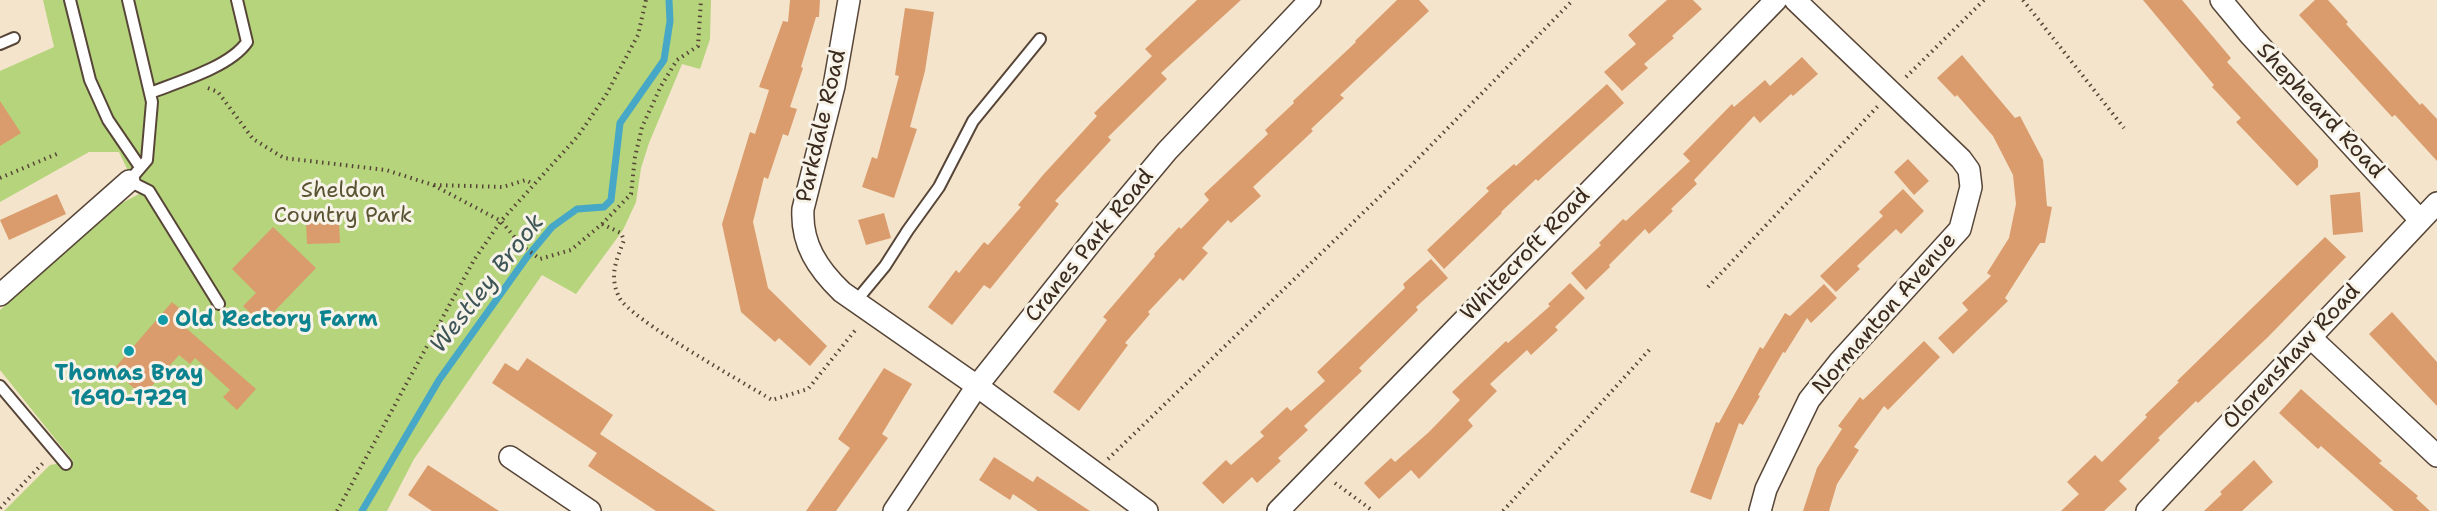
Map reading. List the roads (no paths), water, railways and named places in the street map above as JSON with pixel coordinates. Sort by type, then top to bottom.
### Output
[{"type":"street","name":"Parkdale Road","points":[[849,0],[834,86],[807,185],[802,225],[806,240],[825,276],[863,306],[977,386],[1147,511]]},
{"type":"street","name":"Cranes Park Road","points":[[894,511],[977,386],[1101,230],[1167,151],[1310,0]]},
{"type":"street","name":"Whitecroft Road","points":[[1278,511],[1776,0]]},
{"type":"street","name":"Normanton Avenue","points":[[1760,511],[1766,489],[1809,400],[1840,361],[1960,229],[1971,188],[1969,170],[1961,159],[1796,0]]},
{"type":"street","name":"Shepheard Road","points":[[2221,0],[2251,36],[2420,220]]},
{"type":"street","points":[[0,295],[134,174]]},
{"type":"street","name":"Olorenshaw Road","points":[[2147,511],[2437,203]]},
{"type":"street","points":[[2310,338],[2437,456]]},
{"type":"street","points":[[510,457],[590,511]]},
{"type":"lane","points":[[70,0],[90,80],[134,174],[149,191],[219,304]]},
{"type":"lane","points":[[128,0],[152,102],[147,159],[134,174]]},
{"type":"lane","points":[[150,93],[205,72],[242,50],[247,42],[237,0]]},
{"type":"lane","points":[[0,44],[14,38]]},
{"type":"lane","points":[[863,306],[908,230],[939,188],[973,121],[1040,39]]},
{"type":"lane","points":[[0,386],[66,464]]},
{"type":"waterway","name":"Westley Brook","points":[[362,511],[439,380],[527,257],[552,227],[577,209],[604,207],[611,200],[620,123],[664,60],[670,21],[669,0]]},
{"type":"place","name":"Old Rectory Farm","points":[[163,320]]},
{"type":"place","name":"Thomas Bray 1690-1729","points":[[129,351]]},
{"type":"park label","name":"Sheldon Country Park","points":[[343,204]]}]
